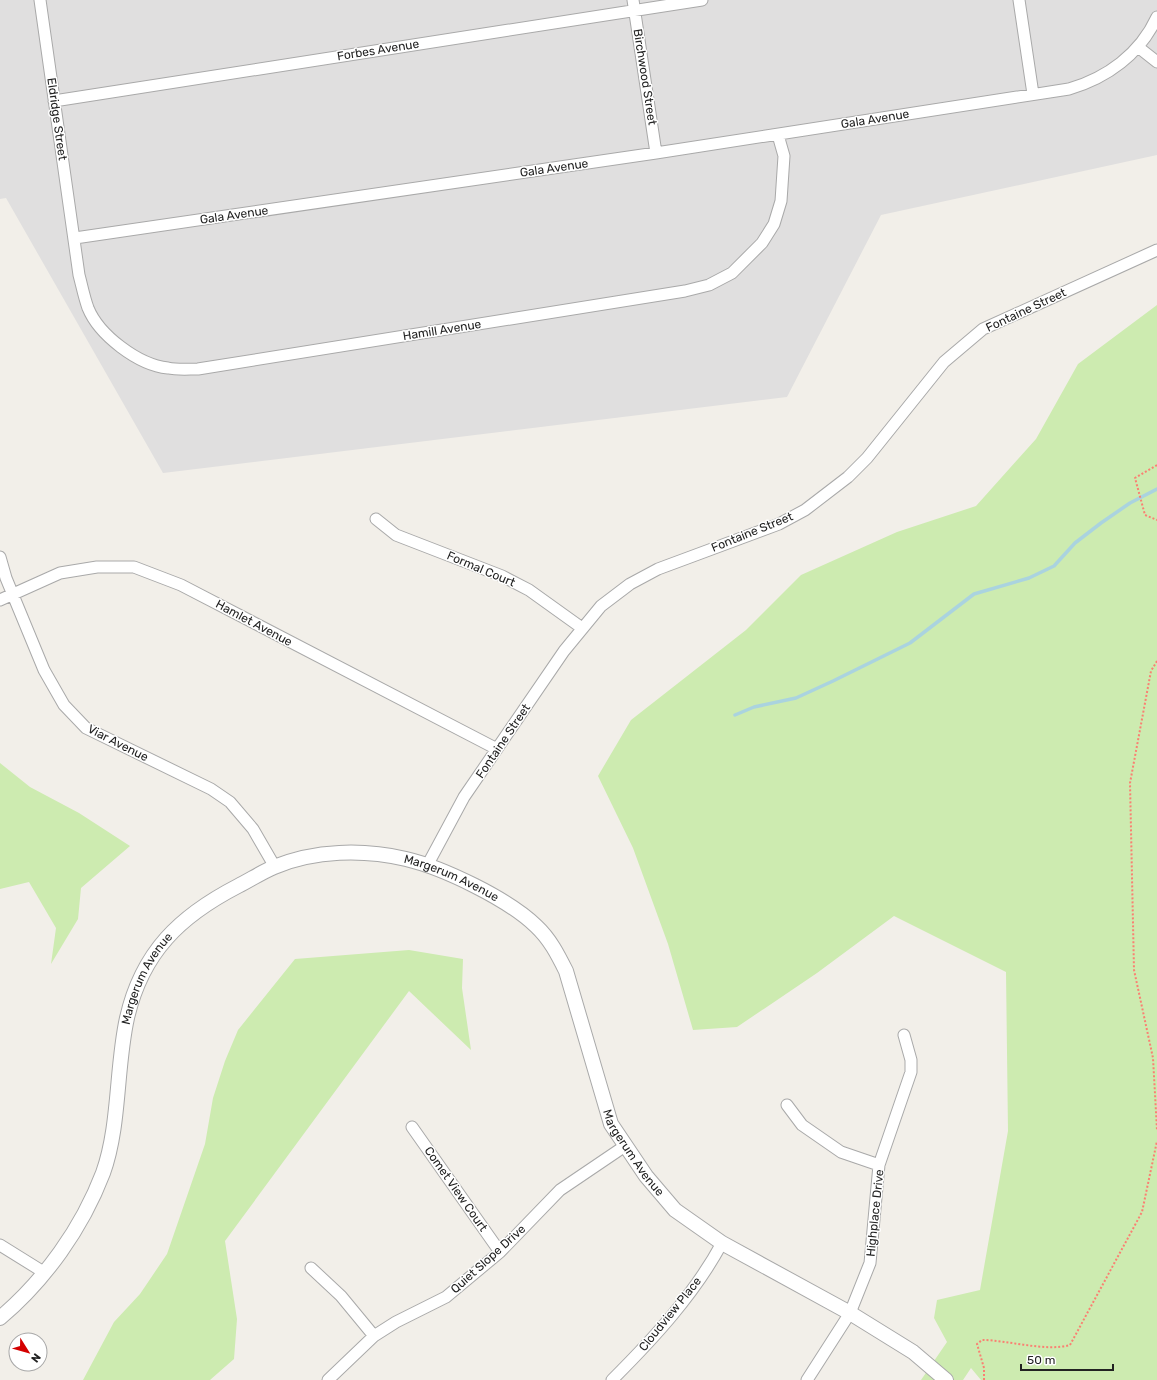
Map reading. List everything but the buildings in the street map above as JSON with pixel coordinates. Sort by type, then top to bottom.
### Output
[{"type":"street","name":"Eldridge Street","points":[[40,0],[75,238]]},
{"type":"street","name":"Forbes Avenue","points":[[54,101],[634,5],[702,0]]},
{"type":"street","points":[[1019,0],[1033,94]]},
{"type":"street","name":"Birchwood Street","points":[[634,5],[656,153]]},
{"type":"street","name":"Gala Avenue","points":[[75,238],[778,135],[1069,89],[1095,80],[1118,66],[1138,47],[1157,17]]},
{"type":"street","points":[[1138,47],[1157,62]]},
{"type":"street","name":"Hamill Avenue","points":[[75,238],[79,275],[88,309],[109,337],[126,352],[151,364],[167,368],[198,369],[685,291],[709,285],[732,273],[762,243],[774,224],[781,201],[784,156],[778,135]]},
{"type":"street","name":"Fontaine Street","points":[[428,864],[464,797],[582,628],[601,606],[624,588],[658,569],[779,524],[805,510],[848,477],[867,458],[944,362],[983,329],[1157,250]]},
{"type":"street","name":"Formal Court","points":[[376,518],[396,535],[502,576],[529,590],[582,628]]},
{"type":"street","name":"Viar Avenue","points":[[0,557],[13,595],[44,670],[64,705],[86,728],[211,789],[230,802],[253,829],[274,867]]},
{"type":"street","name":"Hamlet Avenue","points":[[0,600],[60,573],[97,567],[134,567],[181,584],[497,749]]},
{"type":"street","name":"Margerum Avenue","points":[[0,1318],[21,1300],[45,1273],[85,1212],[103,1172],[110,1146],[127,1019],[136,989],[147,963],[178,924],[210,900],[274,867],[311,856],[349,852],[386,854],[428,864],[503,901],[537,926],[556,950],[566,971],[611,1124],[646,1176],[675,1210],[722,1243],[850,1313],[913,1352],[946,1380]]},
{"type":"street","name":"Highplace Drive","points":[[807,1380],[850,1313],[870,1263],[879,1166],[911,1072],[911,1060],[904,1035]]},
{"type":"street","points":[[787,1105],[802,1125],[841,1152],[879,1166]]},
{"type":"street","name":"Comet View Court","points":[[412,1127],[500,1252]]},
{"type":"street","name":"Quiet Slope Drive","points":[[328,1380],[374,1336],[396,1322],[446,1297],[500,1252],[560,1190],[625,1146]]},
{"type":"street","name":"Cloudview Place","points":[[612,1380],[649,1343],[684,1300],[722,1243]]},
{"type":"street","points":[[0,1245],[45,1273]]},
{"type":"street","points":[[311,1268],[341,1296],[374,1336]]},
{"type":"path","points":[[1157,465],[1136,478],[1146,515],[1157,520]]},
{"type":"path","points":[[1157,661],[1151,672],[1130,783],[1134,970],[1153,1058],[1157,1130]]},
{"type":"path","points":[[984,1380],[984,1368],[977,1344],[982,1340],[995,1340],[1013,1344],[1059,1348],[1070,1345],[1142,1212],[1157,1141]]},
{"type":"shaded area","points":[[0,0],[1157,0],[1157,155],[881,215],[787,397],[163,473],[6,198],[0,199]]},
{"type":"green space","points":[[1157,305],[1157,1380],[981,1380],[971,1368],[963,1380],[921,1380],[947,1342],[934,1318],[937,1300],[980,1290],[1008,1131],[1006,972],[894,916],[817,973],[737,1027],[693,1030],[668,944],[633,848],[598,776],[631,720],[746,630],[801,575],[897,532],[976,506],[1036,439],[1078,364]]},
{"type":"green space","points":[[0,763],[30,787],[79,813],[130,846],[81,888],[78,919],[51,964],[56,928],[29,882],[0,889]]},
{"type":"green space","points":[[409,950],[463,959],[462,988],[471,1050],[409,991],[225,1241],[237,1319],[234,1359],[210,1380],[83,1380],[114,1322],[140,1294],[167,1254],[205,1144],[213,1098],[225,1061],[238,1030],[295,959]]},
{"type":"waterway","points":[[735,715],[754,707],[796,698],[833,681],[910,643],[974,594],[1029,578],[1054,566],[1075,543],[1101,523],[1130,503],[1157,489]]}]
